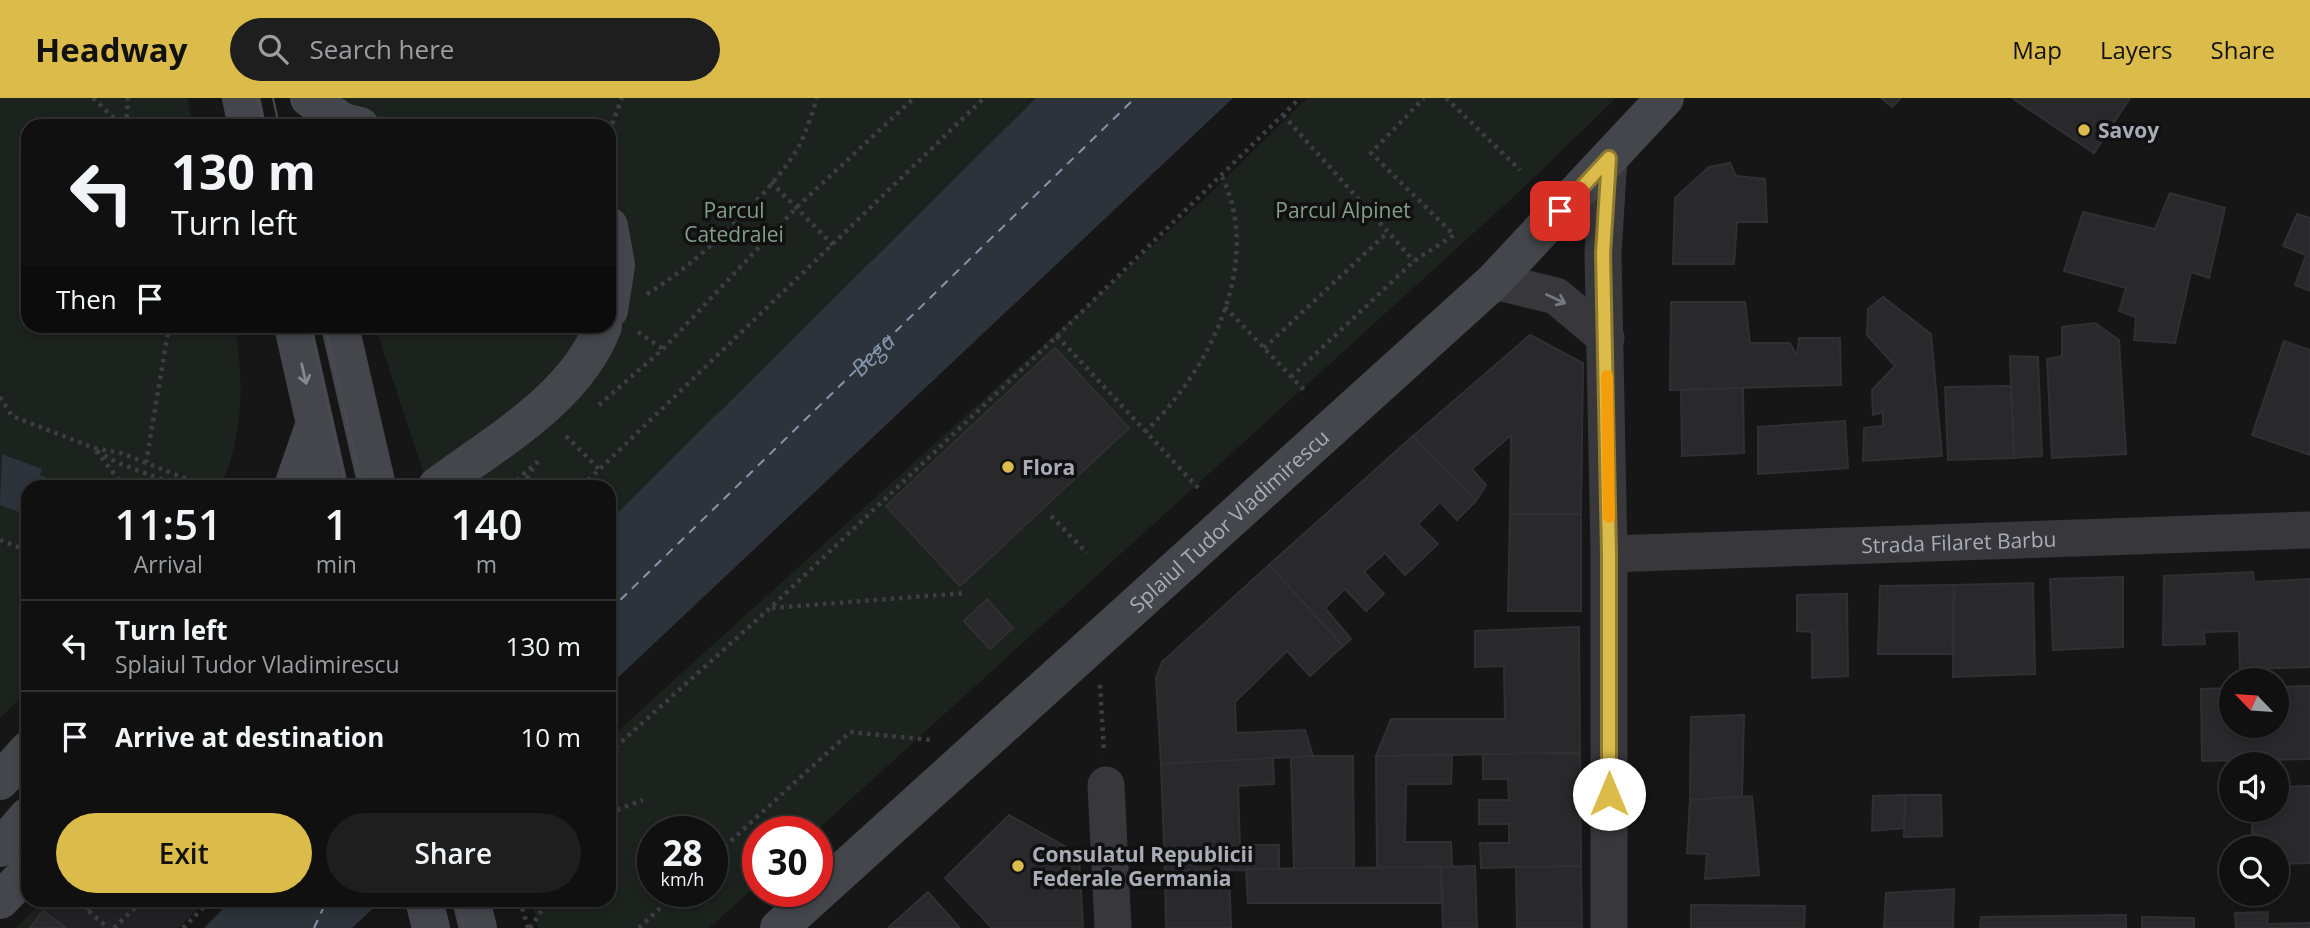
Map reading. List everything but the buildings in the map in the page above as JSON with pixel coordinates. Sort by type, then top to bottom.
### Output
[{"type":"main road","points":[[241,98],[246,119]]},
{"type":"main road","points":[[291,98],[296,119]]},
{"type":"main road","points":[[309,98],[339,119]]},
{"type":"main road","name":"Splaiul Tudor Vladimirescu","points":[[779,928],[1494,281],[1665,98]]},
{"type":"main road","points":[[616,265],[616,322]]},
{"type":"main road","points":[[295,333],[328,480]]},
{"type":"main road","points":[[342,333],[374,476]]},
{"type":"main road","points":[[352,380],[358,333]]},
{"type":"main road","points":[[445,480],[549,402],[577,373],[608,333]]},
{"type":"main road","points":[[295,480],[315,423]]},
{"type":"main road","points":[[0,781],[21,758]]},
{"type":"main road","points":[[0,848],[21,824]]},
{"type":"main road","points":[[0,901],[21,879]]},
{"type":"main road","points":[[426,907],[431,928]]},
{"type":"main road","points":[[473,907],[478,928]]},
{"type":"street","points":[[1609,158],[1603,253],[1609,554],[1609,928]]},
{"type":"street","points":[[1494,281],[1556,296],[1606,338]]},
{"type":"street","name":"Strada Filaret Barbu","points":[[1609,554],[2310,530]]},
{"type":"street","points":[[1106,785],[1113,928]]},
{"type":"path","points":[[93,98],[116,119]]},
{"type":"path","points":[[125,119],[128,98]]},
{"type":"path","points":[[614,119],[622,98]]},
{"type":"path","points":[[646,295],[684,270],[771,182],[799,145],[817,98]]},
{"type":"path","points":[[592,412],[663,349],[797,207],[914,98]]},
{"type":"path","points":[[589,480],[984,98]]},
{"type":"path","points":[[616,747],[770,608],[1057,336],[1300,98]]},
{"type":"path","points":[[1291,377],[1414,261],[1454,235],[1371,153],[1424,98]]},
{"type":"path","points":[[1446,98],[1520,170]]},
{"type":"path","points":[[1283,115],[1414,261]]},
{"type":"path","points":[[1144,432],[1174,404],[1207,351],[1233,285],[1238,238],[1232,197],[1222,177]]},
{"type":"path","points":[[771,182],[833,245]]},
{"type":"path","points":[[1264,348],[1388,232]]},
{"type":"path","points":[[1225,307],[1305,391]]},
{"type":"path","points":[[616,322],[663,349]]},
{"type":"path","points":[[146,463],[168,333]]},
{"type":"path","points":[[1057,336],[1199,489]]},
{"type":"path","points":[[0,397],[12,416],[94,448],[118,463],[164,480]]},
{"type":"path","points":[[556,446],[574,428]]},
{"type":"path","points":[[566,436],[600,470]]},
{"type":"path","points":[[94,448],[121,453],[189,480]]},
{"type":"path","points":[[94,448],[119,480]]},
{"type":"path","points":[[517,480],[546,455]]},
{"type":"path","points":[[526,480],[535,464]]},
{"type":"path","points":[[1051,516],[1087,554]]},
{"type":"path","points":[[0,540],[21,548]]},
{"type":"path","points":[[770,608],[966,593]]},
{"type":"path","points":[[1100,677],[1106,785]]},
{"type":"path","points":[[728,843],[850,732],[932,740]]},
{"type":"path","points":[[616,810],[643,800]]},
{"type":"path","points":[[84,907],[108,928]]},
{"type":"path","points":[[88,910],[91,907]]},
{"type":"path","points":[[114,928],[136,907]]},
{"type":"path","points":[[183,928],[202,907]]},
{"type":"path","points":[[522,907],[529,928]]},
{"type":"path","points":[[529,928],[544,907]]},
{"type":"path","points":[[639,928],[661,907]]},
{"type":"shaded area","points":[[43,907],[199,907],[178,928],[68,928]]},
{"type":"green space","points":[[0,98],[187,98],[192,119],[21,119],[21,333],[236,333],[241,387],[238,427],[224,480],[21,480],[21,698],[0,718]]},
{"type":"green space","name":"Parcul Catedralei","points":[[299,98],[1036,98],[616,514],[616,480],[426,480],[377,333],[616,333],[616,119],[306,119]]},
{"type":"green space","name":"Parcul Alpinet","points":[[1307,98],[1616,98],[1521,190],[832,816],[742,816],[742,898],[709,928],[538,928],[533,907],[616,907],[616,733],[1203,200]]},
{"type":"green space","points":[[36,907],[43,907],[68,928],[16,928]]},
{"type":"water","name":"Bega","points":[[1036,98],[1233,98],[616,679],[616,514]]},
{"type":"water","points":[[2,454],[42,469],[40,475],[53,480],[21,480],[21,513],[0,505]]},
{"type":"water","points":[[225,907],[374,907],[352,928],[204,928]]},
{"type":"ferry route","points":[[616,604],[1135,98]]},
{"type":"ferry route","points":[[314,928],[324,907]]},
{"type":"tram line","points":[[258,98],[262,119]]},
{"type":"tram line","points":[[273,98],[278,119]]},
{"type":"tram line","points":[[312,333],[345,480]]},
{"type":"tram line","points":[[327,333],[361,480]]},
{"type":"tram line","points":[[441,907],[446,928]]},
{"type":"tram line","points":[[460,907],[464,928]]},
{"type":"slow traffic","points":[[1607,376],[1609,517]]},
{"type":"place","name":"Savoy","points":[[2084,130]]},
{"type":"place","name":"Flora","points":[[1008,467]]},
{"type":"place","name":"Consulatul Republicii Federale Germania","points":[[1018,866]]},
{"type":"route","points":[[1560,211],[1609,158],[1603,253],[1609,554],[1609,794]]}]
